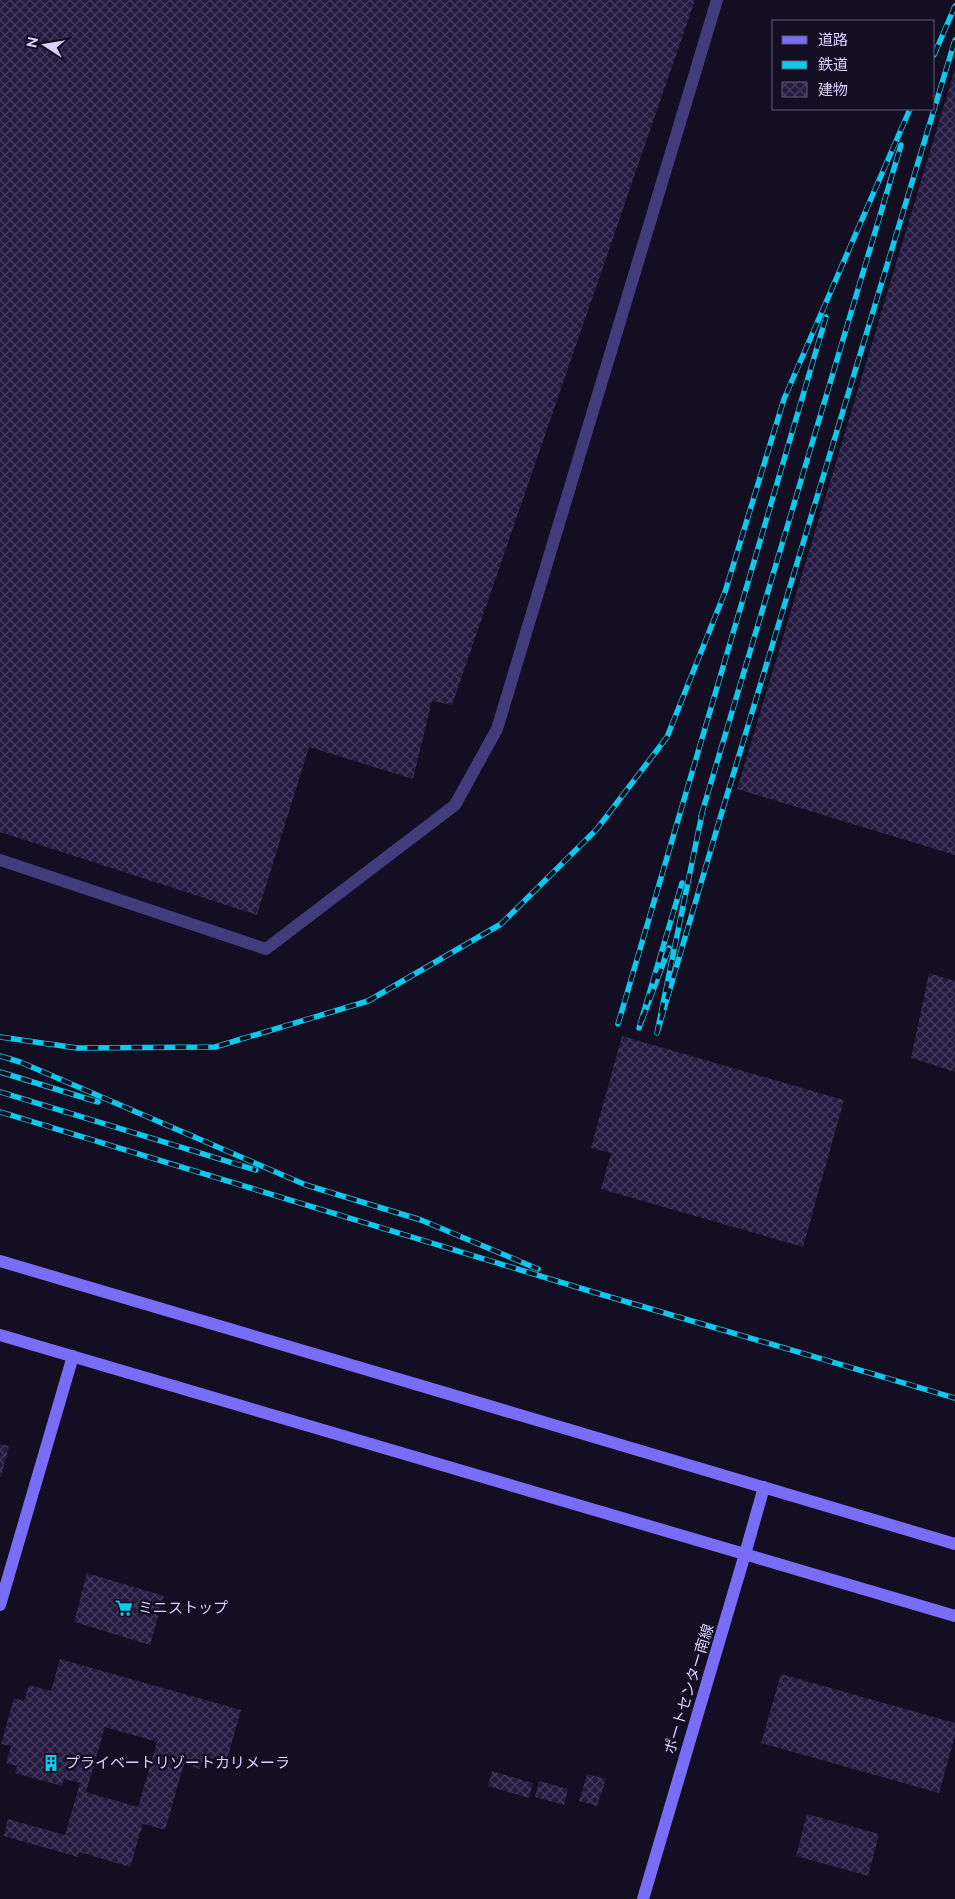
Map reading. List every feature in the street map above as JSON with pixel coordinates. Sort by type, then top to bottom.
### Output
[{"type":"street","points":[[0,1261],[955,1544]]},
{"type":"street","points":[[0,1335],[955,1616]]},
{"type":"street","points":[[0,1605],[73,1356]]},
{"type":"street","name":"ポートセンター南線","points":[[643,1899],[764,1487]]},
{"type":"lane","points":[[0,860],[266,949],[455,805],[497,729],[717,0]]},
{"type":"building","points":[[0,0],[695,0],[452,705],[432,701],[413,779],[309,747],[257,915],[0,832]]},
{"type":"building","points":[[955,69],[955,855],[737,789]]},
{"type":"building","points":[[929,973],[955,981],[955,1072],[911,1058]]},
{"type":"building","points":[[622,1036],[844,1100],[803,1247],[601,1189],[611,1153],[591,1148]]},
{"type":"building","points":[[0,1444],[9,1446],[1,1477],[0,1477]]},
{"type":"building","points":[[87,1573],[164,1596],[150,1645],[74,1622]]},
{"type":"building","name":"プライベートリゾートカリメーラ","points":[[60,1659],[241,1710],[226,1763],[204,1756],[200,1769],[184,1764],[165,1830],[143,1824],[130,1867],[79,1852],[78,1857],[4,1836],[8,1819],[65,1835],[80,1783],[64,1779],[62,1786],[15,1773],[17,1766],[6,1763],[11,1746],[1,1744],[14,1698],[24,1701],[29,1685],[51,1691]],"holes":[[[105,1727],[157,1742],[138,1807],[86,1792]]]},
{"type":"building","points":[[781,1674],[955,1723],[955,1736],[939,1793],[761,1743]]},
{"type":"building","points":[[492,1771],[533,1783],[529,1798],[488,1786]]},
{"type":"building","points":[[587,1774],[606,1779],[597,1806],[579,1801]]},
{"type":"building","points":[[539,1781],[568,1789],[564,1805],[535,1797]]},
{"type":"building","points":[[807,1814],[879,1834],[868,1876],[796,1856]]},
{"type":"railway","points":[[935,53],[955,6]]},
{"type":"railway","points":[[935,106],[955,40]]},
{"type":"railway","points":[[0,1037],[77,1048],[215,1047],[368,1001],[501,924],[597,829],[667,737],[725,592],[784,399],[910,110]]},
{"type":"railway","points":[[703,809],[657,1033],[934,110]]},
{"type":"railway","points":[[701,816],[901,145]]},
{"type":"railway","points":[[618,1024],[826,317]]},
{"type":"railway","points":[[669,948],[639,1028],[682,883]]},
{"type":"railway","points":[[0,1056],[20,1062],[306,1185],[421,1220],[538,1269]]},
{"type":"railway","points":[[0,1072],[98,1102]]},
{"type":"railway","points":[[0,1092],[256,1170]]},
{"type":"railway","points":[[0,1112],[593,1292],[955,1398]]},
{"type":"place","name":"ミニストップ","points":[[124,1608]]},
{"type":"place","name":"プライベートリゾートカリメーラ","points":[[51,1763]]}]
